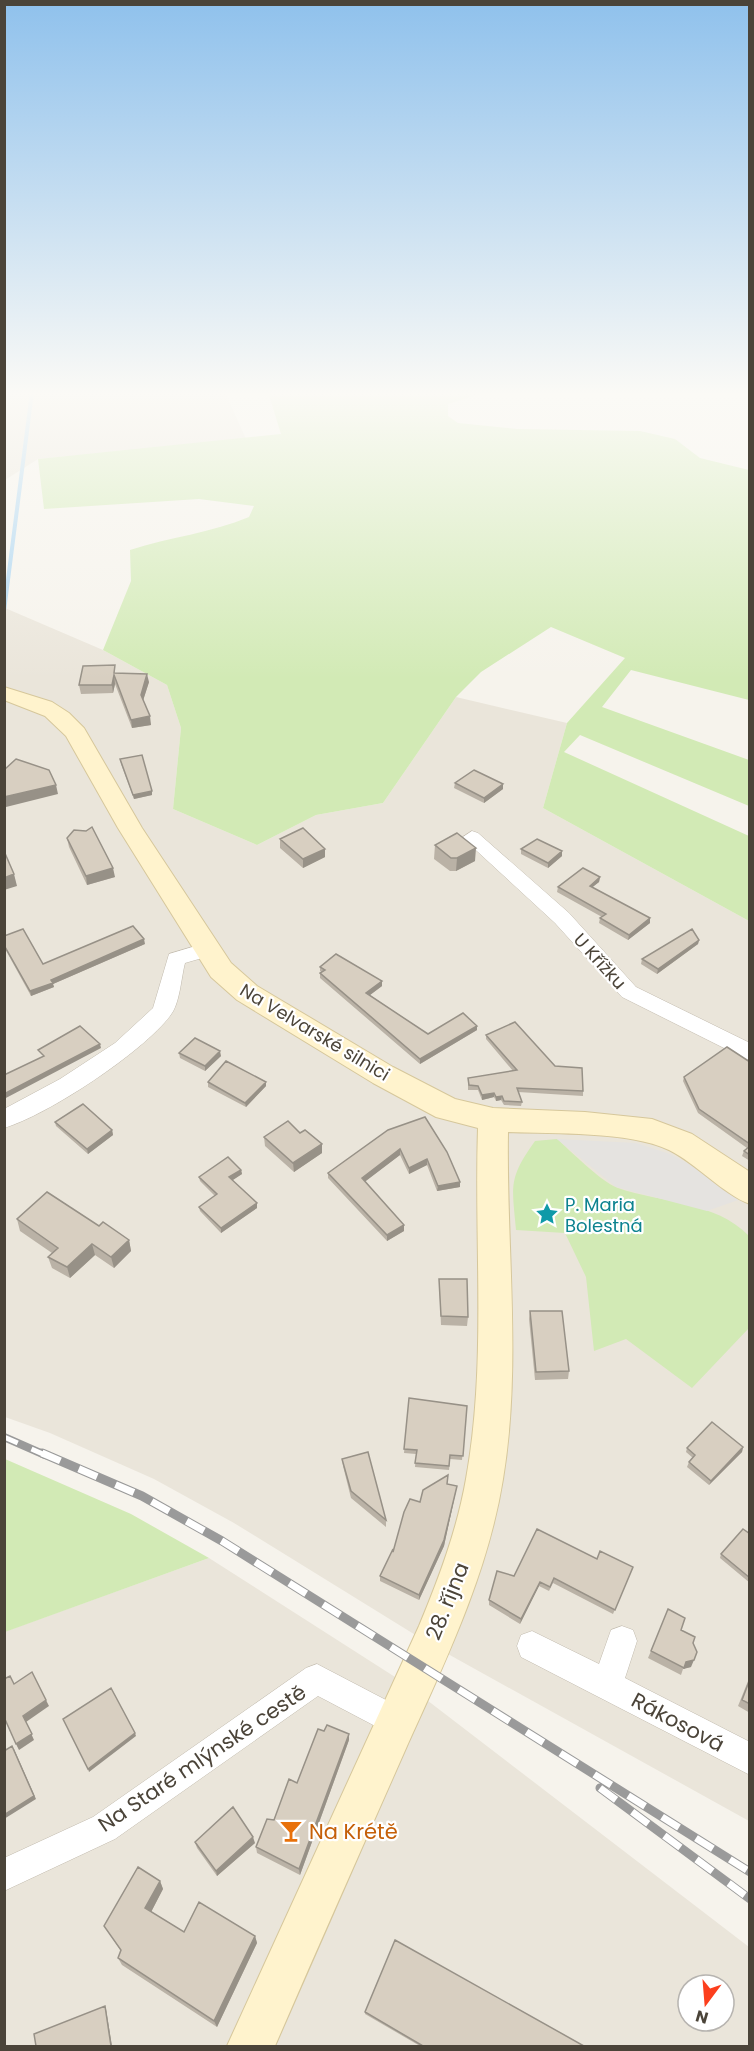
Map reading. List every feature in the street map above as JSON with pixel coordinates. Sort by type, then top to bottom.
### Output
[{"type":"main road","name":"Na Velvarské silnici","points":[[4,693],[48,707],[65,719],[130,828],[221,970],[235,984],[432,1101],[460,1113],[493,1120],[585,1124],[652,1131],[681,1142],[726,1170],[750,1191]]},
{"type":"main road","name":"28. října","points":[[251,2046],[396,1722],[464,1560],[485,1478],[491,1428],[495,1254],[493,1120]]},
{"type":"street","name":"U Křížku","points":[[472,837],[562,918],[629,992],[750,1053]]},
{"type":"street","points":[[4,1120],[68,1085],[123,1049],[163,1011],[176,959],[209,949]]},
{"type":"street","points":[[607,1685],[622,1641]]},
{"type":"street","name":"Rákosová","points":[[532,1646],[750,1759]]},
{"type":"street","name":"Na Staré mlýnské cestě","points":[[4,1875],[104,1828],[317,1679],[396,1722]]},
{"type":"shaded area","points":[[5,608],[103,650],[167,685],[181,728],[173,809],[257,845],[316,815],[383,803],[456,697],[567,723],[543,808],[749,921],[749,1821],[430,1644],[234,1523],[154,1479],[50,1433],[5,1417]]},
{"type":"shaded area","points":[[557,1139],[636,1143],[670,1154],[702,1171],[738,1200],[707,1211],[616,1187]]},
{"type":"shaded area","points":[[209,1558],[406,1684],[749,1947],[749,2046],[5,2046],[4,1632]]},
{"type":"green space","points":[[41,488],[749,488],[749,700],[631,670],[602,707],[749,760],[749,806],[580,735],[564,752],[749,836],[749,921],[543,808],[567,723],[625,658],[551,627],[481,672],[456,697],[383,803],[316,815],[257,845],[173,809],[181,728],[167,685],[103,650],[131,581],[130,550],[235,522],[249,517],[254,506],[199,499],[44,509]]},
{"type":"green space","points":[[557,1139],[595,1173],[618,1188],[704,1209],[735,1225],[749,1236],[749,1328],[692,1388],[626,1339],[594,1351],[586,1277],[565,1233],[516,1230],[513,1192],[520,1165],[535,1141]]},
{"type":"green space","points":[[5,1459],[131,1514],[209,1558],[5,1632]]},
{"type":"building","points":[[115,665],[114,673],[147,674],[141,695],[150,716],[131,720],[114,675],[112,685],[79,685],[83,666]]},
{"type":"building","points":[[142,755],[152,791],[133,795],[120,759]]},
{"type":"building","points":[[16,759],[49,770],[56,785],[4,797],[4,770]]},
{"type":"building","points":[[474,770],[503,784],[484,798],[455,783]]},
{"type":"building","points":[[92,827],[113,868],[86,876],[67,838],[74,830],[86,831]]},
{"type":"building","points":[[303,828],[325,849],[303,859],[280,839]]},
{"type":"building","points":[[457,833],[476,848],[457,858],[451,858],[435,845]]},
{"type":"building","points":[[537,839],[562,851],[548,863],[521,849]]},
{"type":"building","points":[[4,851],[14,874],[4,878]]},
{"type":"building","points":[[583,868],[600,877],[590,886],[650,918],[629,935],[600,918],[606,914],[558,887]]},
{"type":"building","points":[[133,926],[144,939],[51,980],[53,983],[30,991],[4,945],[4,936],[23,929],[43,964]]},
{"type":"building","points":[[692,929],[699,940],[658,969],[642,959]]},
{"type":"building","points":[[336,954],[382,981],[366,993],[428,1034],[463,1013],[477,1026],[420,1059],[320,973],[325,970],[320,967]]},
{"type":"building","points":[[515,1022],[555,1066],[582,1068],[583,1091],[517,1088],[522,1102],[504,1101],[502,1096],[496,1097],[494,1093],[482,1095],[478,1086],[469,1085],[468,1078],[517,1070],[486,1035]]},
{"type":"building","points":[[80,1026],[100,1044],[4,1094],[4,1075],[44,1056],[38,1050]]},
{"type":"building","points":[[195,1038],[220,1051],[205,1066],[179,1053]]},
{"type":"building","points":[[727,1047],[750,1062],[750,1144],[699,1109],[684,1077]]},
{"type":"building","points":[[226,1061],[266,1082],[245,1103],[208,1082]]},
{"type":"building","points":[[83,1104],[112,1130],[87,1149],[55,1122]]},
{"type":"building","points":[[425,1117],[447,1152],[460,1182],[438,1186],[427,1159],[409,1168],[400,1149],[362,1178],[404,1225],[387,1235],[328,1173],[388,1130]]},
{"type":"building","points":[[288,1121],[300,1133],[305,1130],[322,1144],[293,1163],[264,1137]]},
{"type":"building","points":[[750,1146],[750,1155],[744,1151]]},
{"type":"building","points":[[228,1157],[241,1170],[229,1177],[257,1203],[221,1228],[199,1207],[217,1194],[199,1177]]},
{"type":"building","points":[[47,1192],[99,1226],[103,1222],[129,1240],[111,1257],[92,1244],[67,1267],[48,1257],[58,1248],[17,1219]]},
{"type":"building","points":[[439,1279],[467,1279],[468,1317],[441,1316]]},
{"type":"building","points":[[530,1311],[562,1311],[569,1371],[536,1372]]},
{"type":"building","points":[[409,1398],[467,1406],[463,1456],[450,1455],[449,1466],[415,1463],[417,1450],[404,1449]]},
{"type":"building","points":[[712,1422],[743,1447],[711,1481],[689,1462],[695,1455],[687,1448]]},
{"type":"building","points":[[368,1452],[386,1520],[351,1491],[342,1459]]},
{"type":"building","points":[[448,1475],[447,1484],[457,1486],[444,1540],[419,1595],[380,1576],[393,1549],[393,1552],[410,1499],[420,1502],[423,1490]]},
{"type":"building","points":[[537,1529],[597,1559],[600,1551],[633,1567],[615,1610],[554,1578],[550,1587],[540,1582],[521,1619],[489,1600],[497,1571],[514,1576]]},
{"type":"building","points":[[743,1529],[750,1534],[750,1578],[721,1554]]},
{"type":"building","points":[[668,1609],[685,1618],[681,1630],[695,1637],[693,1643],[697,1652],[694,1660],[686,1662],[684,1668],[651,1651]]},
{"type":"building","points":[[32,1672],[46,1700],[23,1716],[32,1734],[16,1744],[4,1717],[4,1679],[10,1676],[14,1684]]},
{"type":"building","points":[[750,1679],[750,1704],[742,1700]]},
{"type":"building","points":[[111,1688],[135,1733],[88,1769],[63,1719]]},
{"type":"building","points":[[327,1725],[349,1734],[299,1869],[256,1847],[267,1819],[274,1820],[289,1779],[297,1783],[318,1729],[324,1731]]},
{"type":"building","points":[[12,1746],[34,1796],[4,1815],[4,1751]]},
{"type":"building","points":[[233,1807],[253,1837],[216,1871],[195,1842]]},
{"type":"building","points":[[138,1867],[160,1881],[145,1908],[184,1932],[199,1902],[255,1936],[214,2021],[118,1958],[121,1950],[104,1926]]},
{"type":"building","points":[[395,1940],[584,2046],[423,2046],[365,2012]]},
{"type":"building","points":[[105,2006],[111,2046],[36,2046],[34,2034]]},
{"type":"waterway","points":[[4,611],[20,488]]},
{"type":"railway","points":[[4,1437],[45,1455]]},
{"type":"railway","points":[[42,1453],[142,1496],[222,1541],[750,1872]]},
{"type":"railway","points":[[600,1788],[750,1899]]},
{"type":"place","name":"P. Maria Bolestná","points":[[547,1214]]},
{"type":"place","name":"Na Krétě","points":[[291,1831]]}]
